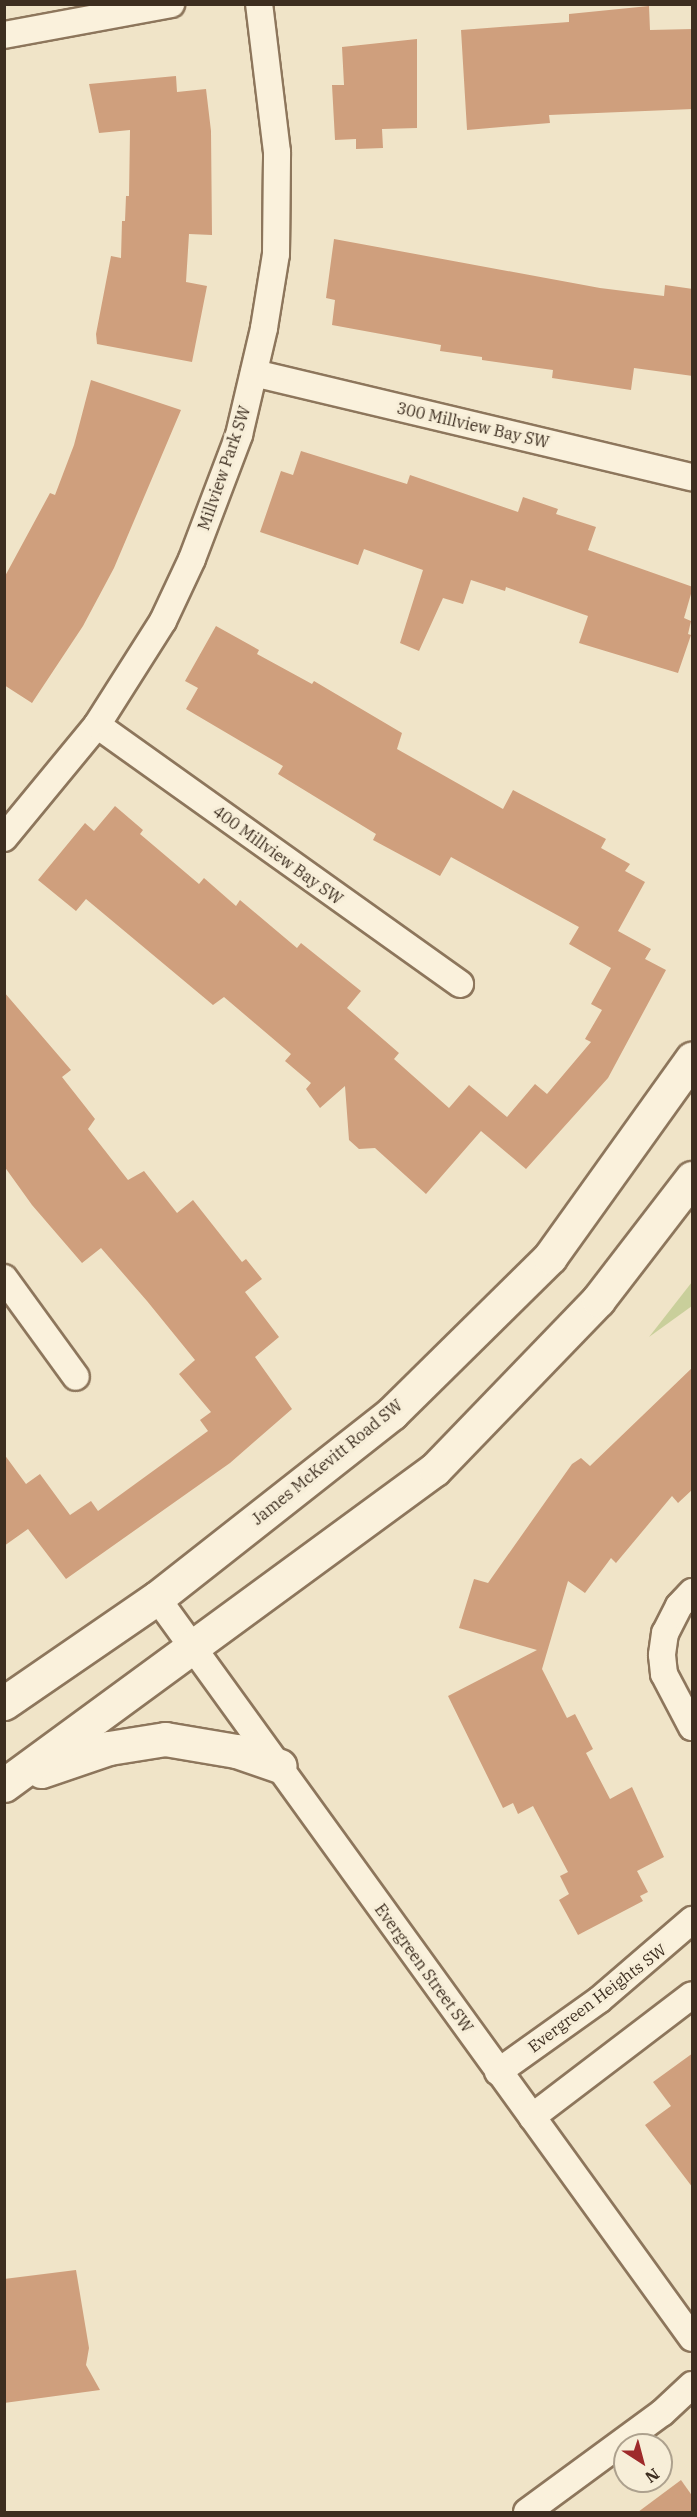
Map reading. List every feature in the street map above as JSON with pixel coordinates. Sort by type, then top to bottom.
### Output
[{"type":"main road","name":"James McKevitt Road SW","points":[[4,1702],[156,1598],[392,1413],[550,1257],[693,1059]]},
{"type":"main road","points":[[6,1784],[435,1469],[597,1300],[693,1178]]},
{"type":"main road","points":[[6,1784],[109,1748],[165,1739],[236,1752],[280,1766]]},
{"type":"street","points":[[4,34],[171,4]]},
{"type":"street","name":"Millview Park SW","points":[[4,838],[97,725],[163,621],[192,559],[236,443],[254,373],[276,254],[277,152],[260,4]]},
{"type":"street","name":"300 Millview Bay SW","points":[[254,373],[693,477]]},
{"type":"street","name":"400 Millview Bay SW","points":[[97,725],[460,984]]},
{"type":"street","points":[[4,1278],[76,1377]]},
{"type":"street","points":[[693,1592],[679,1606],[665,1633],[662,1655],[664,1674],[693,1727]]},
{"type":"street","name":"Evergreen Street SW","points":[[156,1598],[693,2338]]},
{"type":"street","name":"Evergreen Heights SW","points":[[498,2072],[599,2000],[693,1920]]},
{"type":"street","points":[[532,2117],[693,1995]]},
{"type":"street","points":[[526,2512],[662,2413],[693,2385]]},
{"type":"green space","points":[[692,1282],[692,1306],[649,1337]]},
{"type":"building","points":[[649,6],[650,30],[693,29],[693,109],[549,115],[550,123],[467,130],[461,30],[569,22],[569,14]]},
{"type":"building","points":[[417,39],[417,128],[382,129],[383,148],[356,149],[356,139],[335,140],[332,85],[344,85],[342,47]]},
{"type":"building","points":[[176,76],[177,92],[206,89],[211,131],[212,235],[189,234],[186,282],[207,286],[192,362],[97,344],[96,334],[111,256],[121,258],[122,221],[125,221],[126,196],[129,196],[130,130],[99,133],[89,84]]},
{"type":"building","points":[[334,239],[600,288],[664,296],[665,285],[693,289],[693,376],[634,368],[631,390],[552,378],[553,370],[482,360],[482,357],[440,351],[441,345],[332,325],[335,300],[326,298]]},
{"type":"building","points":[[91,380],[181,410],[114,568],[83,626],[32,703],[4,685],[4,578],[50,493],[55,495],[74,445]]},
{"type":"building","points":[[301,451],[407,484],[410,475],[518,512],[523,497],[558,509],[556,514],[596,527],[588,550],[693,587],[684,618],[691,621],[688,634],[691,635],[678,673],[579,643],[588,616],[506,587],[505,591],[471,580],[463,604],[443,598],[419,651],[400,643],[423,570],[364,549],[358,565],[260,532],[281,471],[293,475]]},
{"type":"building","points":[[216,626],[259,650],[257,654],[312,684],[314,681],[402,733],[397,749],[503,809],[513,790],[606,839],[601,848],[630,864],[625,871],[645,882],[618,931],[651,949],[645,959],[666,970],[608,1078],[526,1169],[481,1131],[426,1194],[375,1148],[359,1149],[349,1140],[345,1086],[320,1108],[306,1089],[311,1083],[285,1061],[291,1054],[224,997],[213,1005],[86,899],[76,911],[38,880],[85,823],[94,831],[115,806],[143,830],[140,834],[199,884],[204,878],[236,906],[240,900],[297,948],[301,943],[361,991],[347,1008],[399,1053],[394,1059],[449,1108],[469,1085],[507,1117],[535,1084],[547,1094],[591,1042],[585,1039],[602,1010],[591,1004],[611,968],[569,944],[579,927],[451,857],[440,876],[373,840],[376,834],[278,774],[283,766],[186,709],[198,688],[185,681]]},
{"type":"building","points":[[4,992],[71,1070],[62,1077],[95,1119],[88,1129],[128,1180],[144,1171],[177,1213],[193,1200],[242,1262],[246,1259],[262,1279],[245,1292],[279,1337],[255,1357],[292,1409],[230,1463],[66,1579],[28,1529],[4,1546],[4,1454],[26,1484],[40,1474],[70,1515],[91,1501],[98,1511],[208,1431],[200,1420],[211,1412],[179,1374],[195,1360],[147,1301],[101,1248],[82,1263],[32,1205],[4,1166]]},
{"type":"building","points":[[693,1367],[693,1489],[678,1503],[672,1496],[616,1563],[611,1558],[585,1593],[568,1581],[542,1669],[567,1718],[575,1714],[593,1749],[586,1753],[610,1799],[632,1787],[664,1857],[637,1871],[648,1892],[640,1896],[643,1901],[578,1935],[559,1900],[569,1894],[560,1876],[568,1872],[533,1806],[518,1814],[513,1803],[503,1808],[448,1696],[537,1650],[459,1628],[474,1579],[488,1583],[572,1464],[581,1458],[590,1466]]},
{"type":"building","points":[[693,2053],[693,2188],[645,2125],[671,2106],[653,2082]]},
{"type":"building","points":[[76,2270],[89,2348],[86,2365],[100,2390],[4,2403],[4,2279]]},
{"type":"building","points":[[681,2480],[693,2497],[693,2512],[638,2512],[664,2493],[673,2493],[673,2486]]}]
